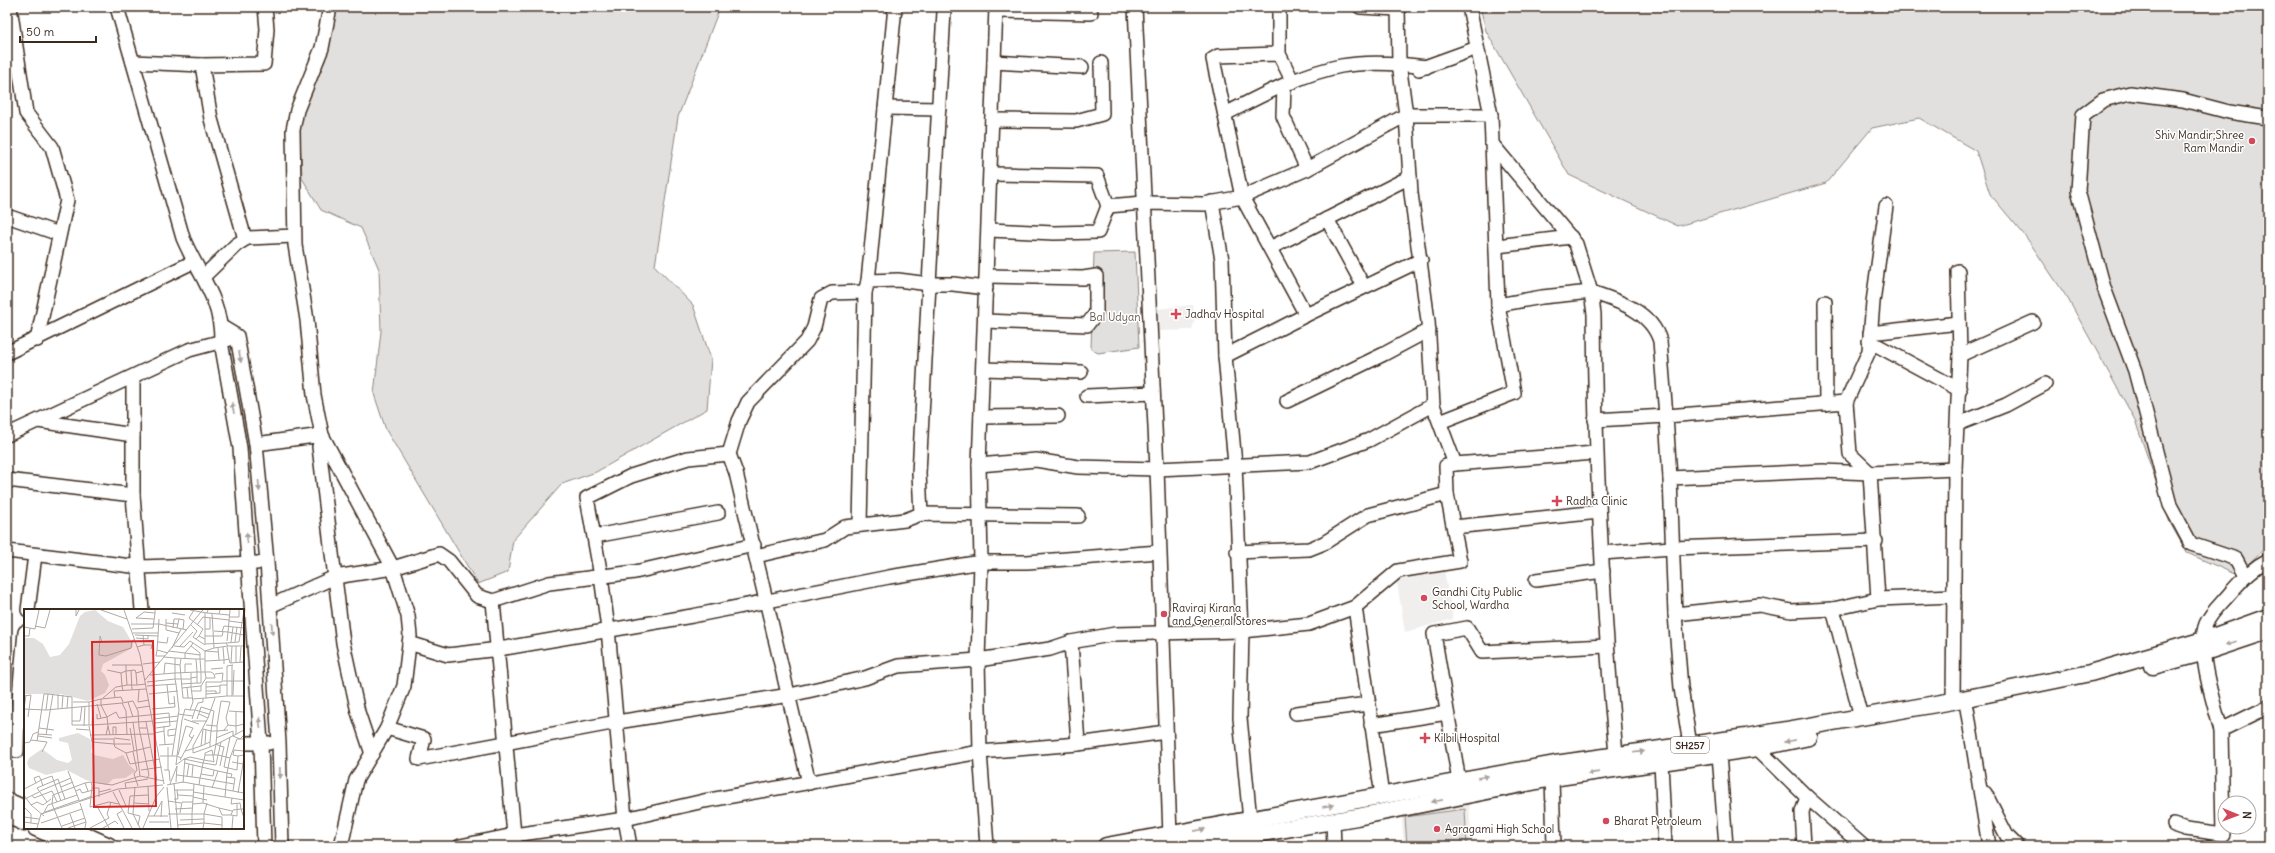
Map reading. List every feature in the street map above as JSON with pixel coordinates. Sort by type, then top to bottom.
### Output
[{"type":"main road","name":"SH257","points":[[2204,646],[2268,617]]},
{"type":"main road","name":"SH257","points":[[1185,846],[1333,821],[1552,778],[1719,754],[1752,743],[1861,717],[2047,693],[2204,646],[2268,631]]},
{"type":"main road","name":"SH257","points":[[1106,846],[1170,836],[1252,834],[1382,796],[1459,781],[1616,754],[1690,745],[1752,743],[1960,705]]},
{"type":"main road","points":[[7,801],[24,809]]},
{"type":"main road","points":[[7,815],[24,823]]},
{"type":"main road","points":[[38,829],[77,846]]},
{"type":"main road","points":[[71,829],[109,846]]},
{"type":"street","points":[[10,7],[11,41],[26,113],[52,147],[67,200],[37,340]]},
{"type":"street","points":[[117,7],[183,238],[193,262],[213,295],[222,327],[221,342],[240,448],[250,563],[261,743],[264,846]]},
{"type":"street","points":[[133,62],[202,65],[264,64],[266,29],[265,7]]},
{"type":"street","points":[[330,7],[322,48],[293,126],[294,236],[307,320],[314,395],[322,435],[392,568],[408,616],[409,643],[404,686],[387,728],[356,780],[341,846]]},
{"type":"street","points":[[860,525],[867,286],[895,7]]},
{"type":"street","points":[[1135,7],[1143,202],[1157,469],[1161,632],[1170,836]]},
{"type":"street","points":[[1279,7],[1279,54],[1289,84],[1283,116],[1307,169]]},
{"type":"street","points":[[1360,7],[1398,8],[1400,69],[1406,115],[1410,177],[1429,330],[1433,405],[1455,464]]},
{"type":"street","points":[[1440,422],[1514,393],[1498,305],[1491,115],[1469,7]]},
{"type":"street","points":[[987,846],[980,752],[978,660],[981,562],[979,465],[989,230],[996,9],[1091,13]]},
{"type":"street","points":[[921,514],[918,473],[944,11]]},
{"type":"street","points":[[1225,114],[1289,84],[1339,67],[1400,69],[1426,67],[1477,48]]},
{"type":"street","points":[[1279,54],[1214,57],[1212,61],[1225,114],[1242,197],[1306,315]]},
{"type":"street","points":[[994,62],[1082,67]]},
{"type":"street","points":[[992,120],[1076,121],[1102,114],[1101,63]]},
{"type":"street","points":[[202,65],[210,119],[245,239]]},
{"type":"street","points":[[2245,576],[2236,559],[2191,544],[2170,505],[2135,371],[2104,288],[2078,191],[2083,115],[2103,100],[2130,93],[2183,100],[2229,112],[2268,118]]},
{"type":"street","points":[[885,108],[938,109]]},
{"type":"street","points":[[1108,206],[1143,202],[1212,202],[1242,197],[1307,169],[1406,115],[1491,115]]},
{"type":"street","points":[[1492,144],[1571,237],[1580,251],[1591,292],[1594,314],[1596,453],[1606,646],[1616,754]]},
{"type":"street","points":[[989,230],[1054,233],[1098,232],[1108,206],[1097,176],[990,174]]},
{"type":"street","points":[[1270,248],[1410,177]]},
{"type":"street","points":[[1212,202],[1222,260],[1225,356],[1235,464],[1237,552],[1242,631],[1240,718],[1252,834]]},
{"type":"street","points":[[1878,599],[1876,541],[1870,473],[1850,454],[1846,402],[1868,351],[1886,206]]},
{"type":"street","points":[[7,216],[59,234]]},
{"type":"street","points":[[1327,219],[1364,287]]},
{"type":"street","points":[[203,277],[245,239],[253,237],[294,236]]},
{"type":"street","points":[[1497,246],[1571,237]]},
{"type":"street","points":[[1225,356],[1421,260]]},
{"type":"street","points":[[7,353],[37,340],[193,262]]},
{"type":"street","points":[[1958,271],[1960,390],[1956,469],[1954,596],[1960,705],[1980,783],[1989,846]]},
{"type":"street","points":[[809,783],[790,695],[755,550],[736,473],[729,454],[739,421],[748,402],[807,341],[814,327],[821,299],[832,293],[898,280],[929,284],[952,284],[1083,278],[1096,276],[1096,313],[1087,325],[985,321]]},
{"type":"street","points":[[1498,305],[1542,297],[1591,292],[1630,307],[1652,324],[1657,332],[1660,341],[1670,478],[1675,614],[1681,688],[1690,745]]},
{"type":"street","points":[[1825,302],[1826,404]]},
{"type":"street","points":[[1960,355],[2033,322]]},
{"type":"street","points":[[1870,337],[1959,324]]},
{"type":"street","points":[[222,327],[237,336],[256,444],[267,562],[279,743],[282,846]]},
{"type":"street","points":[[1287,400],[1384,354],[1429,330]]},
{"type":"street","points":[[7,435],[189,350],[221,342],[237,336]]},
{"type":"street","points":[[1870,337],[1960,390]]},
{"type":"street","points":[[983,369],[1081,372]]},
{"type":"street","points":[[133,377],[133,495],[140,567],[142,609]]},
{"type":"street","points":[[1958,424],[2006,405],[2045,384]]},
{"type":"street","points":[[1087,396],[1153,393]]},
{"type":"street","points":[[1595,420],[1846,402]]},
{"type":"street","points":[[979,465],[1036,460],[1078,466],[1157,469],[1235,464],[1310,462],[1369,440],[1433,405]]},
{"type":"street","points":[[981,417],[1058,416]]},
{"type":"street","points":[[37,421],[133,435]]},
{"type":"street","points":[[256,444],[322,435]]},
{"type":"street","points":[[322,435],[319,447],[345,650],[358,712],[372,754]]},
{"type":"street","points":[[387,728],[424,739],[419,758],[506,744],[617,722],[790,695],[865,678],[898,666],[978,660],[1050,649],[1071,642],[1115,634],[1242,631],[1309,624],[1355,607],[1398,571],[1460,561],[1447,494],[1446,466],[1455,464],[1596,453]]},
{"type":"street","points":[[630,846],[625,819],[608,629],[588,498],[631,476],[688,458],[729,454]]},
{"type":"street","points":[[1670,478],[1823,471],[1870,473],[1956,469]]},
{"type":"street","points":[[7,480],[133,495]]},
{"type":"street","points":[[1237,552],[1309,549],[1324,542],[1368,515],[1447,494]]},
{"type":"street","points":[[1454,527],[1600,512]]},
{"type":"street","points":[[595,536],[718,513]]},
{"type":"street","points":[[270,606],[335,577],[392,568],[439,554],[449,561],[477,596],[493,601],[549,583],[634,572],[755,550],[825,540],[845,527],[905,520],[921,514],[980,516],[1078,516]]},
{"type":"street","points":[[1602,553],[1672,548],[1876,541]]},
{"type":"street","points":[[7,551],[140,567],[267,562]]},
{"type":"street","points":[[409,643],[448,655],[498,649],[767,601],[889,577],[981,562],[1027,562],[1159,552]]},
{"type":"street","points":[[28,609],[35,555]]},
{"type":"street","points":[[2174,825],[2186,829],[2223,834],[2221,730],[2207,677],[2204,646],[2206,623],[2245,576],[2255,566],[2268,560]]},
{"type":"street","points":[[1536,580],[1603,570]]},
{"type":"street","points":[[1675,614],[1760,605],[1792,611],[1833,609],[1878,599],[1954,596]]},
{"type":"street","points":[[493,601],[514,841]]},
{"type":"street","points":[[1355,607],[1382,796]]},
{"type":"street","points":[[1833,609],[1861,717]]},
{"type":"street","points":[[1459,781],[1434,634],[1467,628],[1482,652],[1606,646]]},
{"type":"street","points":[[1071,642],[1078,744]]},
{"type":"street","points":[[16,751],[18,706],[24,652]]},
{"type":"street","points":[[1296,713],[1368,704]]},
{"type":"street","points":[[2221,730],[2268,707]]},
{"type":"street","points":[[1371,725],[1447,713]]},
{"type":"street","points":[[460,846],[514,841],[625,819],[704,801],[980,752],[1078,744],[1166,732]]},
{"type":"street","points":[[244,743],[279,743]]},
{"type":"street","points":[[1752,743],[1807,797],[1863,846]]},
{"type":"street","points":[[1719,754],[1726,846]]},
{"type":"street","points":[[1660,763],[1665,846]]},
{"type":"street","points":[[1552,778],[1554,846]]},
{"type":"street","points":[[1980,783],[2007,836],[2017,846]]},
{"type":"street","points":[[1804,846],[1802,812],[1807,797]]},
{"type":"street","points":[[1333,821],[1334,846]]},
{"type":"shaded area","name":"Jadhav Hospital","points":[[1193,305],[1195,319],[1192,330],[1158,331],[1157,309]]},
{"type":"shaded area","name":"Gandhi City Public School, Wardha","points":[[1444,570],[1453,619],[1405,632],[1396,577]]},
{"type":"shaded area","name":"Agragami High School","points":[[1469,803],[1472,846],[1404,846],[1401,812]]},
{"type":"green space","points":[[339,7],[720,7],[678,117],[655,266],[693,305],[711,359],[707,409],[596,472],[562,484],[513,540],[508,572],[478,584],[386,430],[374,394],[381,331],[379,269],[361,228],[321,210],[302,178],[299,119],[309,80],[325,61],[330,21]]},
{"type":"green space","points":[[1480,7],[2268,7],[2268,545],[2237,575],[2187,553],[2170,523],[2135,420],[2068,299],[2026,237],[1990,194],[1976,151],[1919,118],[1872,128],[1826,183],[1678,226],[1569,175],[1486,31]]},
{"type":"green space","name":"Bal Udyan","points":[[1135,252],[1139,347],[1098,353],[1091,349],[1094,253]]},
{"type":"green space","name":"Agragami High School","points":[[1465,809],[1467,846],[1407,846],[1405,817]]},
{"type":"place","name":"Shiv Mandir;Shree Ram Mandir","points":[[2252,141]]},
{"type":"place","name":"Jadhav Hospital","points":[[1176,314]]},
{"type":"place","name":"Radha Clinic","points":[[1557,501]]},
{"type":"place","name":"Gandhi City Public School, Wardha","points":[[1424,598]]},
{"type":"place","name":"Raviraj Kirana and General Stores","points":[[1164,614]]},
{"type":"place","name":"Kilbil Hospital","points":[[1425,738]]},
{"type":"place","name":"Bharat Petroleum","points":[[1606,821]]},
{"type":"place","name":"Agragami High School","points":[[1437,829]]}]
